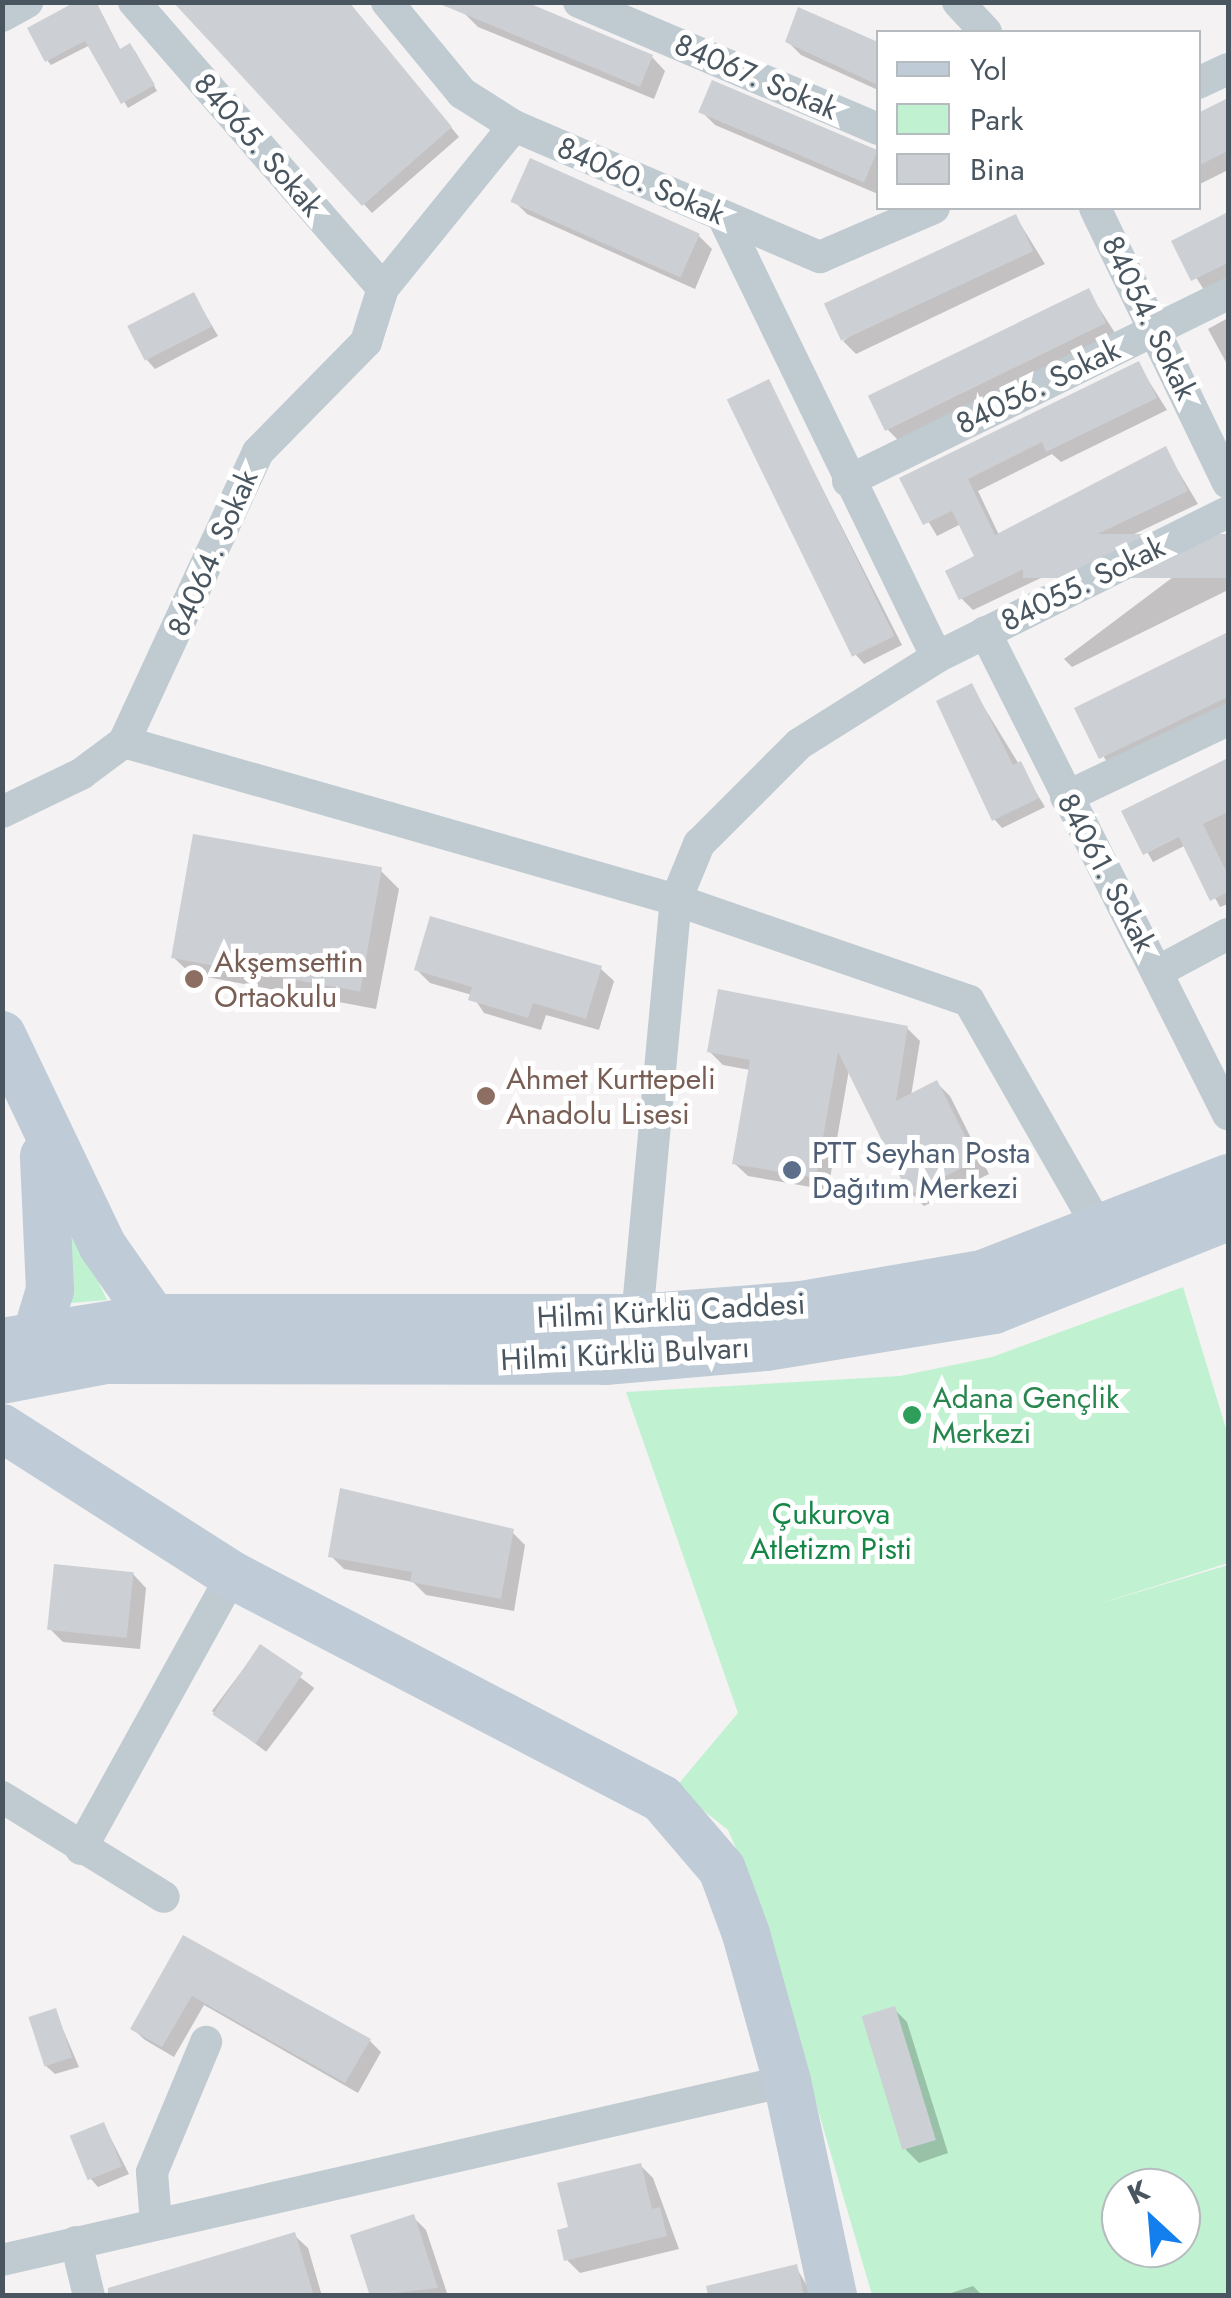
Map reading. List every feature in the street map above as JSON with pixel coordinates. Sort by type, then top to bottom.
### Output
[{"type":"main road","points":[[2,1034],[40,1122],[102,1245],[152,1318],[20,1337]]},
{"type":"main road","points":[[20,1337],[50,1290],[51,1221],[40,1122]]},
{"type":"main road","name":"Hilmi Kürklü Caddesi","points":[[152,1318],[637,1318],[802,1305],[982,1274],[1100,1232],[1228,1178]]},
{"type":"main road","name":"Hilmi Kürklü Bulvarı","points":[[2,1380],[106,1360],[604,1361],[766,1347],[994,1310],[1228,1217]]},
{"type":"main road","points":[[2,1428],[232,1575],[662,1799],[722,1869],[787,2081],[834,2296]]},
{"type":"street","points":[[2,16],[27,2]]},
{"type":"street","name":"84065. Sokak","points":[[134,2],[383,288]]},
{"type":"street","name":"84060. Sokak","points":[[387,2],[462,92],[514,126],[820,257],[929,210]]},
{"type":"street","name":"84067. Sokak","points":[[579,2],[876,128]]},
{"type":"street","points":[[958,2],[984,30]]},
{"type":"street","points":[[1201,82],[1228,69]]},
{"type":"street","name":"84064. Sokak","points":[[2,812],[81,774],[124,742],[258,452],[366,342],[383,288],[514,126]]},
{"type":"street","name":"84054. Sokak","points":[[1096,210],[1228,483]]},
{"type":"street","points":[[722,217],[937,657]]},
{"type":"street","name":"84056. Sokak","points":[[848,481],[1228,294]]},
{"type":"street","name":"84055. Sokak","points":[[637,1318],[676,900],[699,844],[799,744],[937,657],[1228,512]]},
{"type":"street","name":"84061. Sokak","points":[[985,632],[1228,1114]]},
{"type":"street","points":[[1066,798],[1228,720]]},
{"type":"street","points":[[124,742],[676,900],[969,1001],[1100,1232]]},
{"type":"street","points":[[1158,972],[1228,934]]},
{"type":"street","points":[[81,1849],[232,1575]]},
{"type":"street","points":[[2,1797],[164,1897]]},
{"type":"street","points":[[156,2224],[152,2172],[206,2042]]},
{"type":"street","points":[[2,2260],[787,2081]]},
{"type":"street","points":[[76,2242],[89,2296]]},
{"type":"green space","points":[[70,1223],[107,1300],[71,1303]]},
{"type":"green space","name":"Çukurova Atletizm Pisti","points":[[1183,1287],[1228,1435],[1228,1563],[1092,1606],[1228,1565],[1228,2295],[872,2295],[754,1890],[728,1830],[675,1788],[738,1713],[626,1392],[900,1376],[992,1357]]},
{"type":"building","points":[[75,2],[96,2],[120,49],[130,43],[155,85],[121,104],[85,41],[45,62],[27,28]]},
{"type":"building","points":[[173,2],[349,2],[452,127],[362,206]]},
{"type":"building","points":[[435,2],[526,2],[653,55],[640,87]]},
{"type":"building","points":[[798,7],[876,41],[876,84],[785,42]]},
{"type":"building","points":[[712,80],[876,150],[864,183],[698,112]]},
{"type":"building","points":[[1228,98],[1228,151],[1201,164],[1201,112]]},
{"type":"building","points":[[530,158],[700,234],[680,278],[510,202]]},
{"type":"building","points":[[1228,212],[1228,263],[1191,281],[1171,241]]},
{"type":"building","points":[[1016,214],[1033,251],[841,341],[824,304]]},
{"type":"building","points":[[1089,288],[1106,323],[885,431],[868,396]]},
{"type":"building","points":[[194,292],[212,327],[145,361],[127,326]]},
{"type":"building","points":[[1139,361],[1157,398],[1046,452],[1042,442],[968,479],[995,535],[1166,446],[1188,491],[959,600],[945,571],[974,556],[952,511],[923,525],[899,478]]},
{"type":"building","points":[[769,379],[894,636],[852,657],[727,400]]},
{"type":"building","points":[[1023,534],[1228,534],[1228,578],[1023,578]]},
{"type":"building","points":[[1228,632],[1228,697],[1099,759],[1074,708]]},
{"type":"building","points":[[972,683],[1013,765],[1021,761],[1039,798],[992,821],[936,701]]},
{"type":"building","points":[[1228,758],[1228,812],[1203,824],[1228,875],[1228,892],[1210,901],[1179,837],[1143,855],[1121,811]]},
{"type":"building","points":[[193,834],[382,867],[360,991],[171,958]]},
{"type":"building","points":[[430,916],[602,966],[586,1019],[533,1003],[528,1018],[468,1000],[472,987],[414,970]]},
{"type":"building","points":[[718,989],[908,1026],[896,1101],[937,1080],[977,1160],[909,1195],[838,1052],[816,1178],[732,1164],[750,1060],[707,1052]]},
{"type":"building","points":[[340,1488],[514,1529],[501,1599],[410,1582],[412,1572],[328,1557]]},
{"type":"building","points":[[54,1564],[134,1572],[127,1638],[47,1630]]},
{"type":"building","points":[[260,1644],[303,1673],[256,1744],[212,1714]]},
{"type":"building","points":[[183,1935],[371,2039],[345,2083],[192,1996],[162,2047],[130,2029]]},
{"type":"building","points":[[895,2006],[936,2140],[902,2150],[862,2016]]},
{"type":"building","points":[[56,2008],[72,2057],[44,2066],[28,2017]]},
{"type":"building","points":[[104,2122],[122,2167],[88,2180],[70,2136]]},
{"type":"building","points":[[641,2163],[652,2209],[660,2207],[667,2236],[564,2261],[557,2230],[568,2227],[557,2183]]},
{"type":"building","points":[[414,2214],[438,2288],[370,2296],[350,2235]]},
{"type":"building","points":[[295,2232],[314,2296],[108,2296],[108,2288]]},
{"type":"building","points":[[797,2264],[804,2296],[708,2296],[706,2286]]},
{"type":"place","name":"Akşemsettin Ortaokulu","points":[[194,979]]},
{"type":"place","name":"Ahmet Kurttepeli Anadolu Lisesi","points":[[486,1096]]},
{"type":"place","name":"PTT Seyhan Posta Dağıtım Merkezi","points":[[792,1170]]},
{"type":"place","name":"Adana Gençlik Merkezi","points":[[912,1415]]}]
